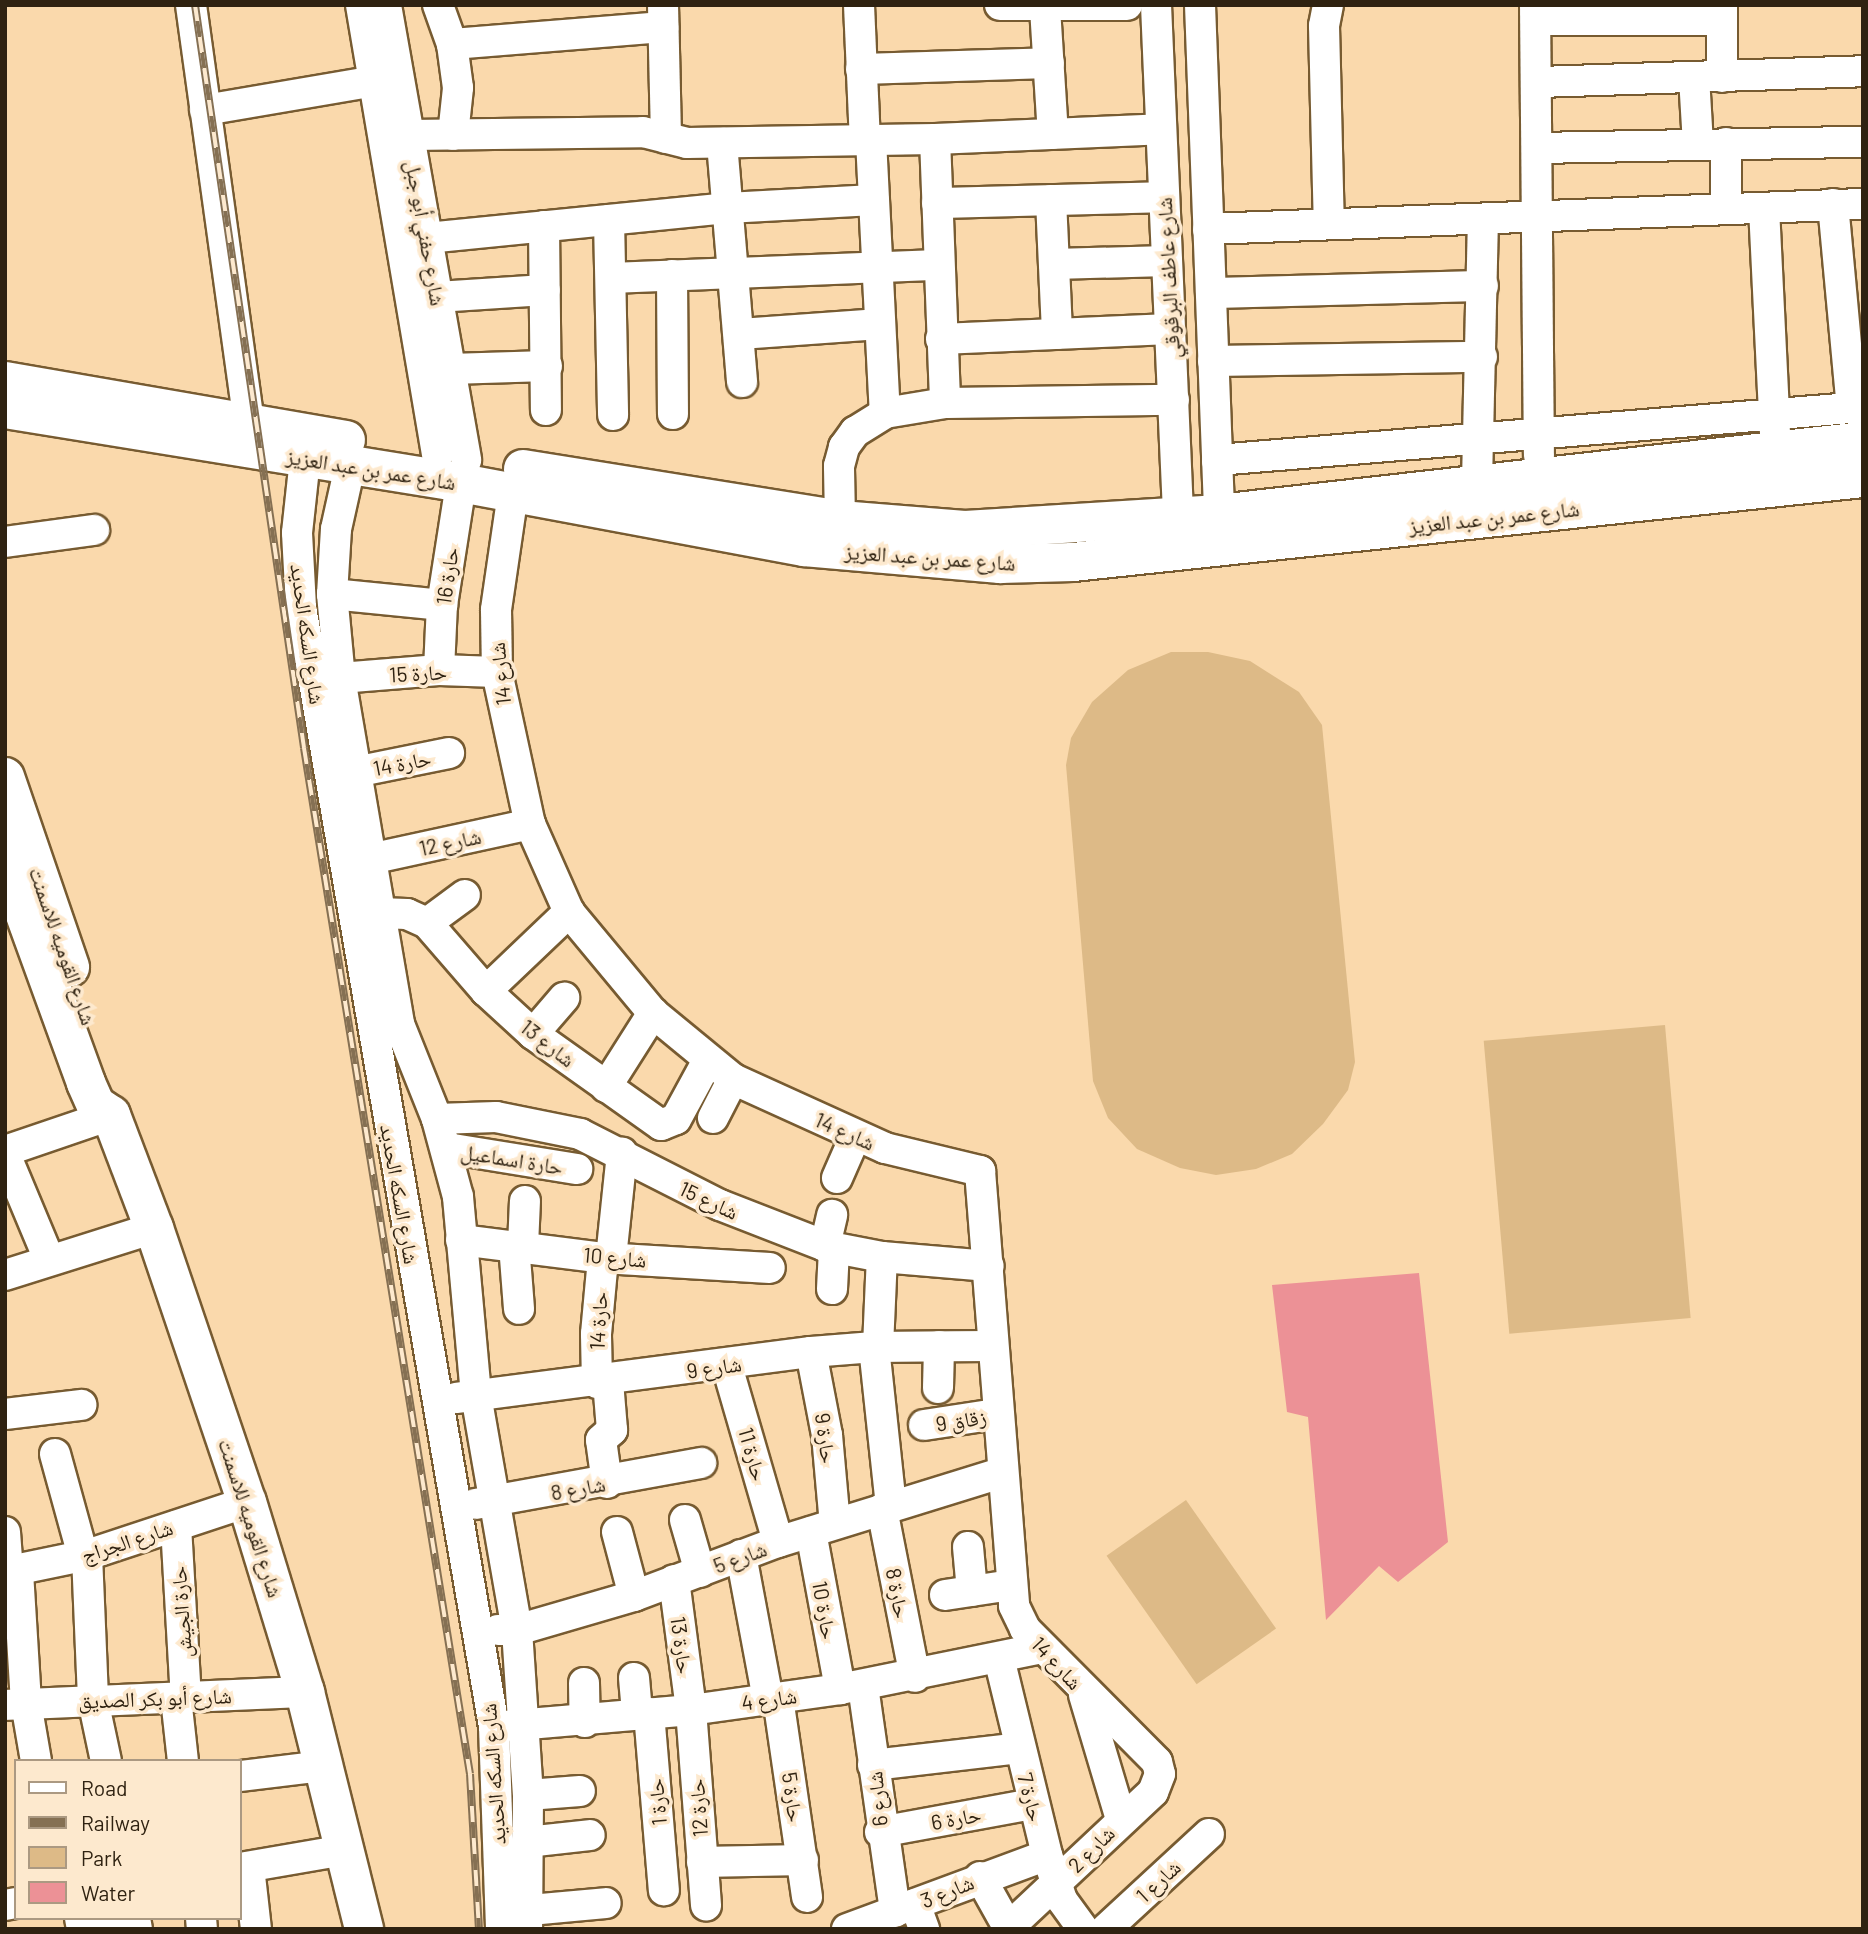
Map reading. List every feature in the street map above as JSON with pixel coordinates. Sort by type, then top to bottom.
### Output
[{"type":"main road","name":"شارع عمر بن عبد العزيز","points":[[5,381],[225,428],[455,466],[839,520],[965,530],[1179,534],[1863,478]]},
{"type":"main road","name":"شارع عمر بن عبد العزيز","points":[[5,409],[225,428],[305,459],[350,466],[455,466],[513,493],[804,547],[921,560],[1073,562],[1179,534]]},
{"type":"main road","name":"شارع عمر بن عبد العزيز","points":[[1220,530],[1477,482],[1539,476],[1859,419]]},
{"type":"main road","name":"شارع القوميه للاسمنت","points":[[5,777],[35,904],[113,1092],[111,1115],[154,1228],[247,1502],[305,1692],[364,1929]]},
{"type":"main road","name":"شارع القوميه للاسمنت","points":[[5,860],[35,904]]},
{"type":"street","points":[[191,5],[205,110],[225,428]]},
{"type":"street","name":"شارع حفني أبو جبل","points":[[361,5],[374,81],[455,466]]},
{"type":"street","name":"شارع حفني أبو جبل","points":[[386,5],[450,369],[455,466]]},
{"type":"street","points":[[438,5],[452,44],[458,88],[453,135]]},
{"type":"street","points":[[859,5],[861,69],[874,200],[885,413]]},
{"type":"street","points":[[1003,5],[1045,8],[1126,5]]},
{"type":"street","name":"شارع عاطف البرقوقي","points":[[1156,5],[1179,534]]},
{"type":"street","name":"شارع عاطف البرقوقي","points":[[1200,5],[1220,530]]},
{"type":"street","points":[[1328,5],[1324,26],[1329,224]]},
{"type":"street","points":[[1045,8],[1053,134]]},
{"type":"street","points":[[1539,476],[1539,82],[1536,13],[1722,13],[1708,77],[1712,143],[1726,209]]},
{"type":"street","points":[[452,44],[663,16],[666,138]]},
{"type":"street","points":[[861,69],[1049,63]]},
{"type":"street","points":[[1539,82],[1863,71]]},
{"type":"street","points":[[205,110],[374,81]]},
{"type":"street","points":[[409,135],[643,132],[687,143],[868,141],[1161,129]]},
{"type":"street","points":[[935,139],[945,403]]},
{"type":"street","points":[[722,142],[742,382]]},
{"type":"street","points":[[1537,148],[1863,142]]},
{"type":"street","points":[[937,203],[1164,197]]},
{"type":"street","points":[[426,238],[727,208],[874,200]]},
{"type":"street","points":[[1051,200],[1057,334]]},
{"type":"street","points":[[1833,204],[1859,419]]},
{"type":"street","points":[[1208,229],[1863,204]]},
{"type":"street","points":[[1217,460],[1538,438],[1774,434],[1764,208]]},
{"type":"street","points":[[1477,482],[1482,357],[1483,219]]},
{"type":"street","points":[[609,220],[613,415]]},
{"type":"street","points":[[544,226],[546,410]]},
{"type":"street","points":[[1054,264],[1167,261]]},
{"type":"street","points":[[611,278],[877,265],[938,265]]},
{"type":"street","points":[[672,275],[673,414]]},
{"type":"street","points":[[1210,293],[1483,286]]},
{"type":"street","points":[[437,297],[545,290]]},
{"type":"street","points":[[740,334],[880,324]]},
{"type":"street","points":[[942,339],[1170,330]]},
{"type":"street","points":[[1213,361],[1482,357]]},
{"type":"street","points":[[450,369],[547,366]]},
{"type":"street","points":[[839,520],[839,466],[844,447],[855,432],[885,413],[945,403],[1174,400]]},
{"type":"street","name":"شارع السكه الحديد","points":[[305,459],[297,533],[301,607],[435,1400],[494,1727],[514,1920]]},
{"type":"street","name":"شارع السكه الحديد","points":[[350,466],[336,529],[332,594],[340,678],[399,1024],[447,1148],[461,1240],[476,1395],[517,1630],[526,1725],[528,1795],[527,1842],[514,1920]]},
{"type":"street","name":"حارة 16","points":[[439,670],[455,466]]},
{"type":"street","name":"شارع 14","points":[[513,493],[496,610],[497,672],[530,824],[569,912],[653,1013],[707,1062],[733,1079],[855,1137],[897,1164],[980,1171],[989,1266],[1001,1474],[1012,1585],[1019,1620],[1083,1691],[1157,1762]]},
{"type":"street","points":[[5,542],[94,530]]},
{"type":"street","points":[[332,594],[442,605]]},
{"type":"street","name":"حارة 15","points":[[340,678],[439,670],[497,672]]},
{"type":"street","name":"حارة 14","points":[[355,772],[450,753]]},
{"type":"street","name":"شارع 12","points":[[370,859],[530,824]]},
{"type":"street","points":[[379,913],[407,914],[427,923],[465,895]]},
{"type":"street","points":[[486,991],[569,912]]},
{"type":"street","name":"شارع 13","points":[[427,923],[486,991],[533,1034],[653,1121],[670,1124],[707,1062]]},
{"type":"street","points":[[533,1034],[564,998]]},
{"type":"street","points":[[606,1087],[653,1013]]},
{"type":"street","points":[[713,1118],[733,1079]]},
{"type":"street","points":[[49,1259],[14,1198],[5,1153],[111,1115]]},
{"type":"street","name":"شارع 15","points":[[437,1119],[496,1117],[580,1134],[720,1205],[830,1247],[882,1257],[989,1266]]},
{"type":"street","points":[[836,1178],[855,1137]]},
{"type":"street","name":"حارة اسماعيل","points":[[447,1148],[577,1169]]},
{"type":"street","name":"حارة 14","points":[[607,1483],[601,1440],[612,1430],[596,1334],[622,1153]]},
{"type":"street","points":[[519,1309],[518,1246],[525,1201]]},
{"type":"street","points":[[832,1215],[832,1289]]},
{"type":"street","points":[[5,1275],[154,1228]]},
{"type":"street","name":"شارع 10","points":[[461,1240],[607,1258],[769,1268]]},
{"type":"street","points":[[882,1257],[876,1347],[886,1507]]},
{"type":"street","points":[[938,1388],[939,1346]]},
{"type":"street","name":"شارع 9","points":[[435,1400],[603,1382],[811,1352],[876,1347],[993,1346]]},
{"type":"street","name":"حارة 9","points":[[811,1352],[827,1436],[823,1528]]},
{"type":"street","name":"حارة 11","points":[[727,1366],[778,1542]]},
{"type":"street","points":[[5,1414],[82,1405]]},
{"type":"street","name":"زقاق 9","points":[[924,1425],[998,1414]]},
{"type":"street","points":[[55,1454],[85,1556],[93,1700],[106,1759]]},
{"type":"street","name":"شارع 8","points":[[454,1506],[494,1503],[701,1463]]},
{"type":"street","name":"شارع 5","points":[[477,1631],[517,1630],[634,1596],[778,1542],[1001,1474]]},
{"type":"street","name":"شارع الجراج","points":[[10,1572],[85,1556],[247,1502]]},
{"type":"street","name":"حارة 8","points":[[886,1507],[915,1677]]},
{"type":"street","name":"حارة 13","points":[[685,1520],[691,1710]]},
{"type":"street","name":"حارة الجيش","points":[[176,1526],[183,1759]]},
{"type":"street","name":"حارة 10","points":[[823,1528],[851,1688]]},
{"type":"street","points":[[5,1532],[10,1572],[16,1704],[35,1759]]},
{"type":"street","points":[[617,1532],[634,1596]]},
{"type":"street","points":[[968,1547],[958,1593],[1012,1585]]},
{"type":"street","points":[[741,1555],[773,1699]]},
{"type":"street","name":"شارع 4","points":[[494,1727],[585,1722],[851,1688],[915,1677],[1042,1648]]},
{"type":"street","name":"حارة 7","points":[[999,1658],[1032,1804],[1047,1854],[1062,1900],[1083,1929]]},
{"type":"street","name":"حارة 1","points":[[634,1678],[643,1714],[664,1890]]},
{"type":"street","points":[[584,1683],[585,1722]]},
{"type":"street","name":"شارع 6","points":[[851,1688],[873,1765],[880,1832],[911,1915]]},
{"type":"street","points":[[1083,1691],[1121,1819]]},
{"type":"street","name":"شارع أبو بكر الصديق","points":[[16,1704],[305,1692]]},
{"type":"street","name":"حارة 5","points":[[773,1699],[803,1860],[807,1897]]},
{"type":"street","name":"حارة 12","points":[[691,1710],[706,1905]]},
{"type":"street","points":[[873,1765],[1019,1748]]},
{"type":"street","name":"شارع 2","points":[[1007,1928],[1057,1884],[1159,1782],[1157,1762]]},
{"type":"street","points":[[242,1776],[323,1766]]},
{"type":"street","points":[[528,1795],[580,1791]]},
{"type":"street","name":"حارة 6","points":[[880,1832],[1032,1804]]},
{"type":"street","name":"شارع 1","points":[[1106,1929],[1209,1834]]},
{"type":"street","points":[[527,1842],[590,1835]]},
{"type":"street","points":[[256,1929],[244,1868],[344,1850]]},
{"type":"street","name":"شارع 3","points":[[847,1929],[911,1915],[980,1877],[1047,1854]]},
{"type":"street","points":[[702,1862],[803,1860]]},
{"type":"street","points":[[980,1877],[1007,1928]]},
{"type":"street","points":[[514,1920],[606,1903]]},
{"type":"green space","points":[[1171,652],[1208,652],[1250,661],[1299,692],[1322,725],[1355,1062],[1348,1090],[1323,1124],[1292,1154],[1256,1169],[1216,1175],[1180,1168],[1137,1149],[1108,1118],[1093,1081],[1066,765],[1071,738],[1092,702],[1128,670]]},
{"type":"green space","points":[[1665,1025],[1691,1318],[1509,1334],[1484,1041]]},
{"type":"green space","points":[[1186,1500],[1276,1629],[1197,1684],[1107,1556]]},
{"type":"water","points":[[1419,1273],[1448,1542],[1398,1582],[1379,1566],[1326,1620],[1308,1417],[1287,1412],[1272,1285]]},
{"type":"railway","points":[[195,5],[304,748],[470,1774],[479,1929]]}]
